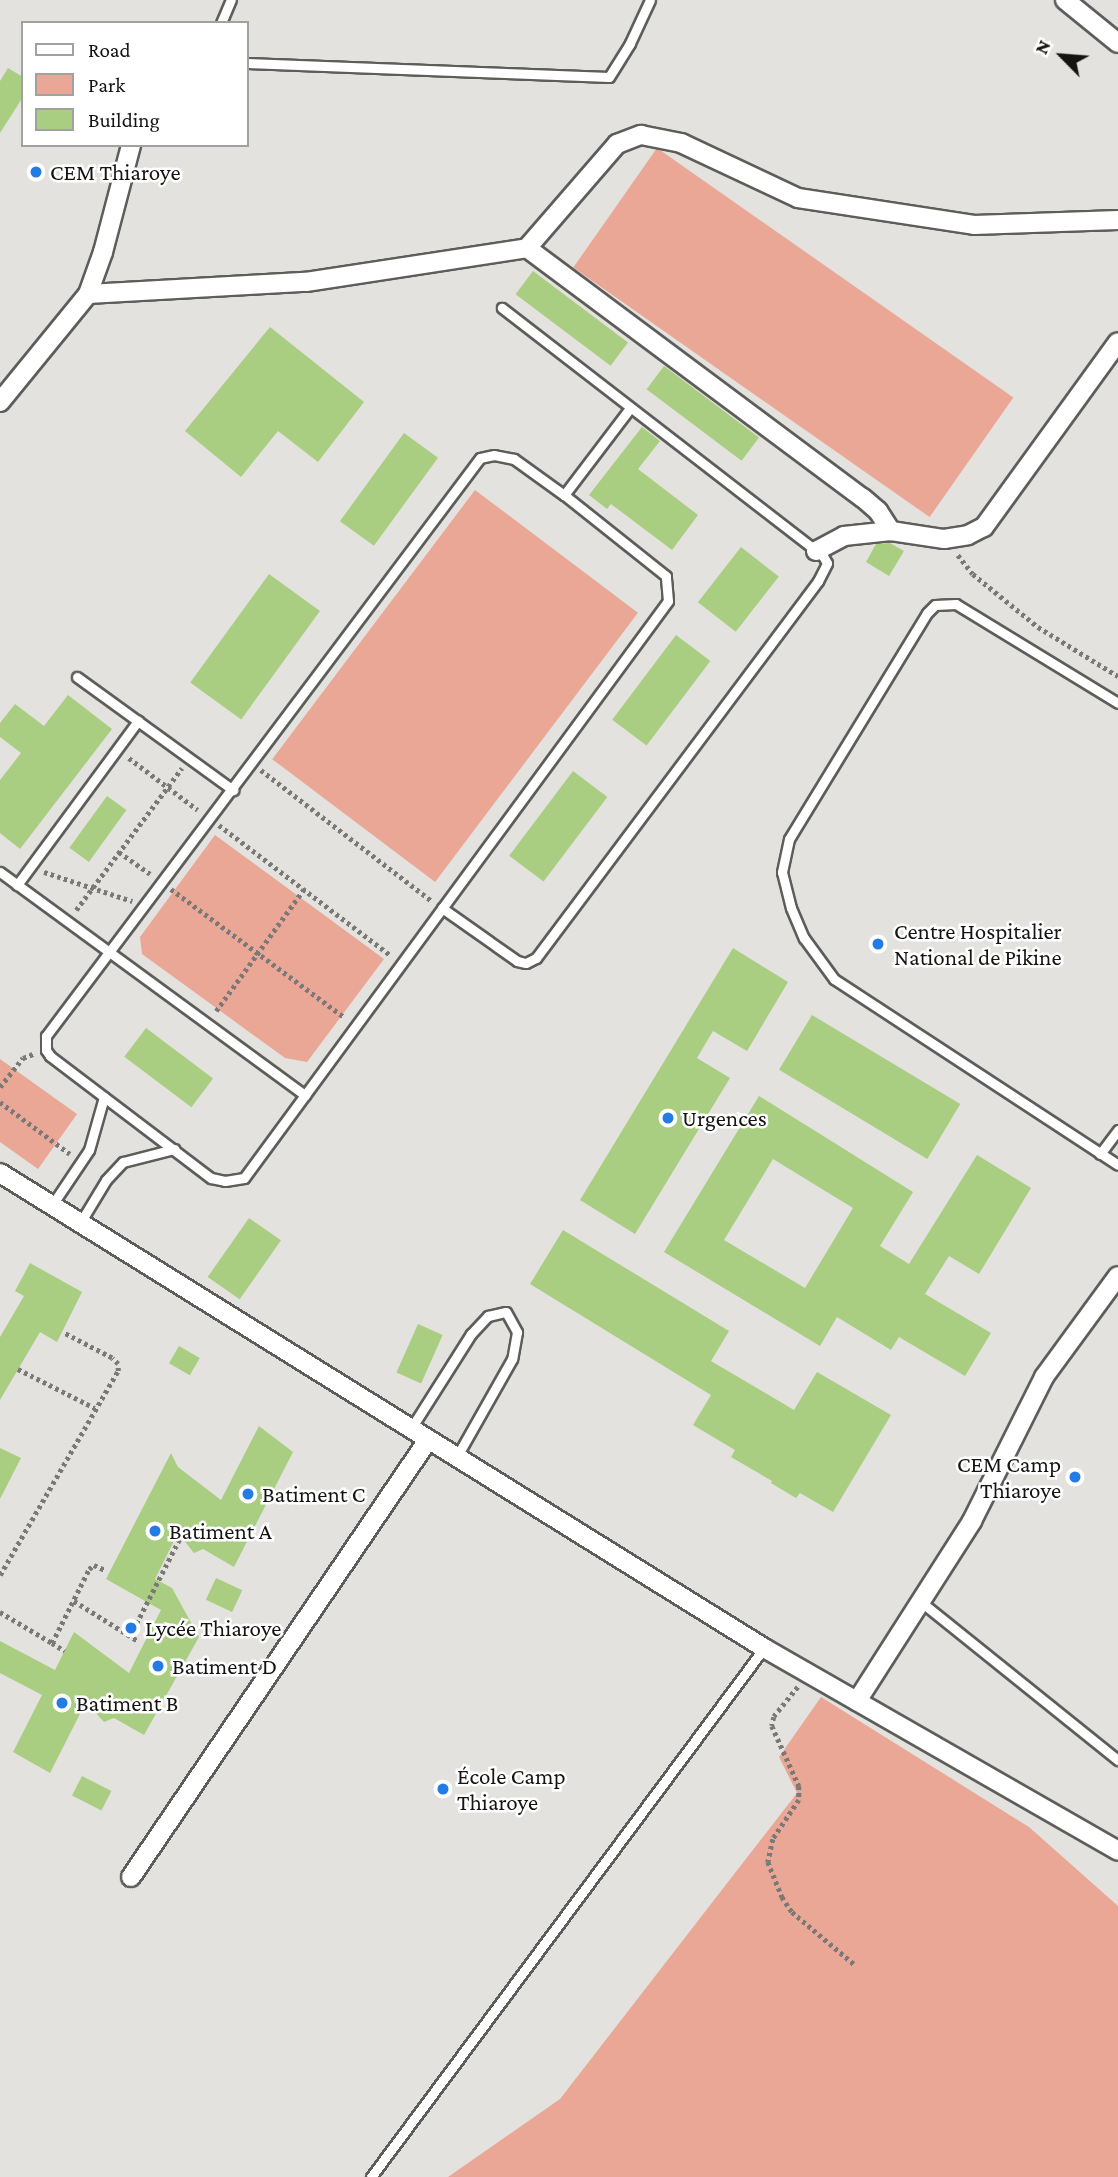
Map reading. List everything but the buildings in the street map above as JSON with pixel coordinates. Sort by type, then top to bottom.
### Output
[{"type":"street","points":[[1065,0],[1118,43]]},
{"type":"street","points":[[88,294],[306,282],[527,248],[617,144],[641,135],[681,143],[798,198],[974,225],[1118,220]]},
{"type":"street","points":[[1,399],[88,294],[103,253],[130,147]]},
{"type":"street","points":[[527,248],[863,498],[878,511],[891,531]]},
{"type":"street","points":[[816,551],[844,536],[891,531],[944,539],[968,535],[984,527],[1118,342]]},
{"type":"street","points":[[0,1173],[764,1648],[1118,1851]]},
{"type":"street","points":[[857,1701],[919,1600],[972,1521],[1044,1377],[1118,1276]]},
{"type":"street","points":[[131,1877],[428,1440]]},
{"type":"lane","points":[[222,21],[231,0]]},
{"type":"lane","points":[[248,63],[609,77],[630,43],[650,0]]},
{"type":"lane","points":[[442,908],[517,961],[526,963],[536,958],[818,581],[827,563],[816,551],[502,308]]},
{"type":"lane","points":[[564,495],[630,408]]},
{"type":"lane","points":[[494,455],[514,459],[564,495],[666,576],[668,601],[244,1178],[225,1181],[211,1178],[46,1050],[46,1036],[211,820],[480,458],[494,455]]},
{"type":"lane","points":[[1118,703],[956,604],[935,605],[927,613],[789,839],[782,872],[791,908],[804,938],[834,979],[1118,1165]]},
{"type":"lane","points":[[78,677],[233,790]]},
{"type":"lane","points":[[17,885],[138,721]]},
{"type":"lane","points":[[0,872],[305,1095]]},
{"type":"lane","points":[[52,1205],[93,1139],[104,1097]]},
{"type":"lane","points":[[1100,1154],[1118,1130]]},
{"type":"lane","points":[[80,1223],[106,1180],[123,1162],[174,1149]]},
{"type":"lane","points":[[410,1430],[471,1334],[488,1317],[506,1312],[517,1332],[512,1359],[456,1458]]},
{"type":"lane","points":[[919,1600],[1118,1760]]},
{"type":"lane","points":[[371,2177],[764,1648]]},
{"type":"path","points":[[944,539],[973,574],[1038,628],[1118,676]]},
{"type":"path","points":[[118,749],[401,963]]},
{"type":"path","points":[[67,922],[189,758]]},
{"type":"path","points":[[252,763],[442,908]]},
{"type":"path","points":[[119,852],[356,1025]]},
{"type":"path","points":[[30,867],[146,906]]},
{"type":"path","points":[[207,1023],[304,889]]},
{"type":"path","points":[[0,1087],[23,1058],[46,1050]]},
{"type":"path","points":[[0,1102],[81,1162]]},
{"type":"path","points":[[0,1575],[118,1371],[118,1364],[64,1332]]},
{"type":"path","points":[[18,1369],[95,1408]]},
{"type":"path","points":[[130,1636],[183,1532],[188,1529],[202,1536]]},
{"type":"path","points":[[52,1643],[91,1566],[105,1570]]},
{"type":"path","points":[[74,1601],[138,1641]]},
{"type":"path","points":[[0,1612],[65,1651]]},
{"type":"path","points":[[808,1673],[774,1717],[772,1726],[800,1793],[799,1800],[773,1839],[768,1862],[782,1897],[792,1912],[854,1964]]},
{"type":"green space","points":[[657,148],[1013,398],[930,517],[573,268]]},
{"type":"green space","points":[[475,490],[638,613],[435,882],[272,759]]},
{"type":"green space","points":[[215,835],[384,959],[307,1062],[285,1058],[142,954],[140,937]]},
{"type":"green space","points":[[0,1059],[77,1114],[38,1169],[0,1142]]},
{"type":"green space","points":[[821,1697],[1029,1827],[1118,1906],[1118,2177],[448,2177],[560,2099],[797,1793],[779,1757]]},
{"type":"place","name":"CEM Thiaroye","points":[[36,172]]},
{"type":"place","name":"Centre Hospitalier National de Pikine","points":[[878,944]]},
{"type":"place","name":"Urgences","points":[[668,1118]]},
{"type":"place","name":"CEM Camp Thiaroye","points":[[1075,1477]]},
{"type":"place","name":"Batiment C","points":[[248,1494]]},
{"type":"place","name":"Batiment A","points":[[155,1531]]},
{"type":"place","name":"Lycée Thiaroye","points":[[131,1628]]},
{"type":"place","name":"Batiment D","points":[[158,1666]]},
{"type":"place","name":"Batiment B","points":[[62,1703]]},
{"type":"place","name":"École Camp Thiaroye","points":[[443,1789]]}]
